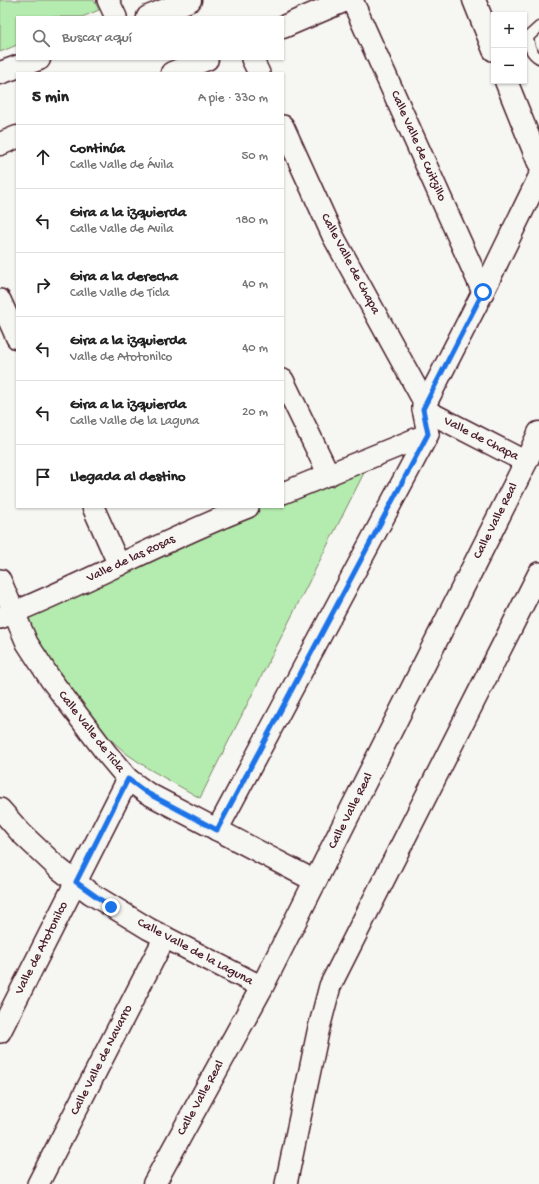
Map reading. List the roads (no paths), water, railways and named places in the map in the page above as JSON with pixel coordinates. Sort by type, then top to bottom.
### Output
[{"type":"street","points":[[108,0],[116,16]]},
{"type":"street","points":[[150,16],[190,0]]},
{"type":"street","points":[[284,27],[346,0]]},
{"type":"street","name":"Calle Valle de Cuitzillo","points":[[352,0],[483,292]]},
{"type":"street","points":[[474,0],[493,48]]},
{"type":"street","points":[[0,74],[36,60]]},
{"type":"street","points":[[174,72],[204,60]]},
{"type":"street","points":[[252,60],[258,72]]},
{"type":"street","points":[[507,84],[539,163]]},
{"type":"street","name":"Calle Valle de Chapa","points":[[284,128],[333,236],[423,404],[428,434]]},
{"type":"street","points":[[0,144],[16,137]]},
{"type":"street","points":[[423,404],[483,292],[539,177]]},
{"type":"street","points":[[0,300],[16,336]]},
{"type":"street","points":[[284,382],[329,475]]},
{"type":"street","name":"Valle de Chapa","points":[[423,404],[526,462]]},
{"type":"street","name":"Calle Valle Real","points":[[154,1184],[262,987],[526,462],[539,433]]},
{"type":"street","points":[[284,493],[428,434]]},
{"type":"street","points":[[217,830],[428,434]]},
{"type":"street","points":[[93,508],[119,565]]},
{"type":"street","name":"Valle de las Rosas","points":[[7,615],[119,565],[216,513],[243,508]]},
{"type":"street","points":[[286,1184],[318,1032],[330,986],[539,574]]},
{"type":"street","name":"Calle Valle de Ticla","points":[[0,580],[7,615],[27,643],[50,680],[102,748],[128,779],[147,793],[315,881]]},
{"type":"street","name":"Valle de Atotonilco","points":[[0,1032],[128,779]]},
{"type":"street","name":"Calle Valle de la Laguna","points":[[0,809],[21,833],[58,868],[111,907],[165,937],[262,987]]},
{"type":"street","name":"Calle Valle de Navarro","points":[[38,1184],[165,937]]},
{"type":"lane","points":[[527,37],[539,27]]},
{"type":"lane","points":[[527,40],[530,48],[539,58]]}]
